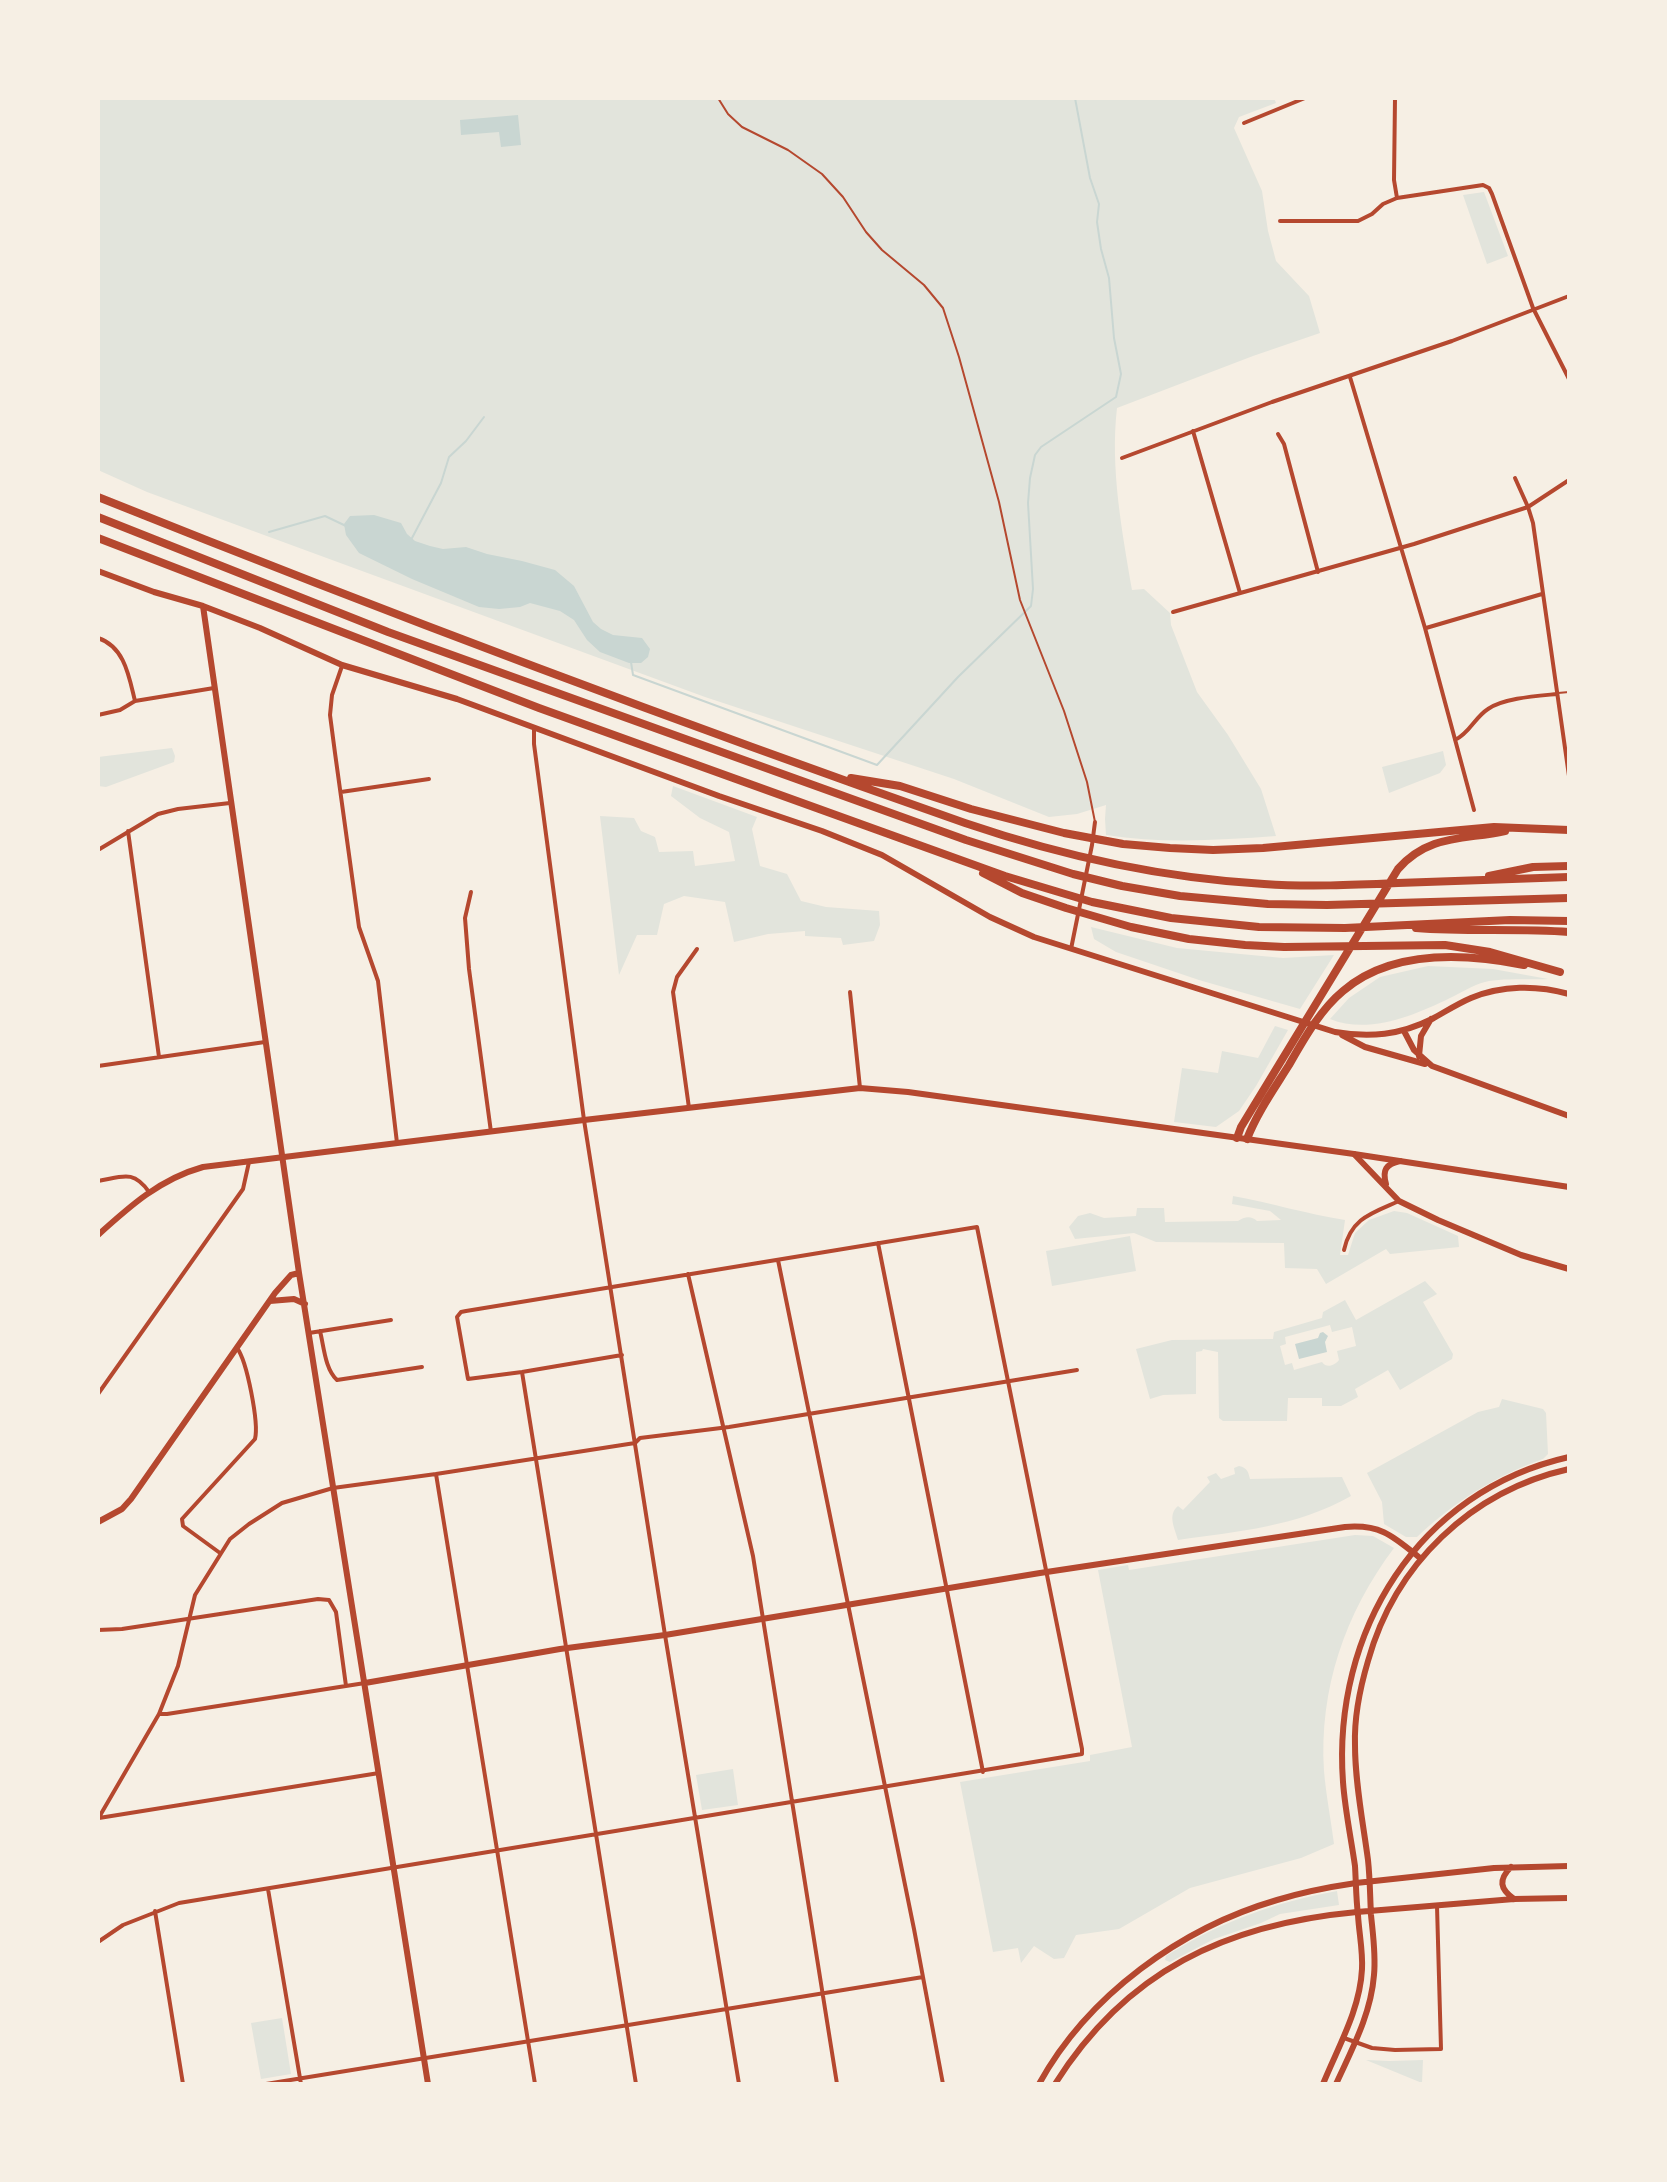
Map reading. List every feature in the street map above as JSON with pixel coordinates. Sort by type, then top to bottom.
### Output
[{"type":"highway","points":[[98,497],[451,636],[993,832],[1076,856],[1178,876],[1264,884],[1321,886],[1569,877]]},
{"type":"highway","points":[[98,517],[388,632],[966,840],[1073,874],[1180,896],[1268,904],[1569,898]]},
{"type":"highway","points":[[98,538],[539,708],[958,860],[1068,896],[1143,913],[1228,925],[1302,928],[1510,920],[1569,921]]},
{"type":"highway","points":[[830,774],[900,786],[971,809],[1081,837],[1184,849],[1228,850],[1476,828],[1569,830]]},
{"type":"highway","points":[[1247,1139],[1322,992],[1405,861],[1446,839],[1521,827]]},
{"type":"highway","points":[[958,860],[1022,893],[1151,932],[1245,945],[1304,948],[1459,946],[1505,955],[1564,973]]},
{"type":"highway","points":[[1465,881],[1533,867],[1569,866]]},
{"type":"highway","points":[[1387,926],[1569,932]]},
{"type":"highway","points":[[1237,1138],[1241,1127],[1288,1057],[1317,1020],[1336,997],[1371,972],[1423,959],[1483,960],[1564,973]]},
{"type":"street","points":[[1244,123],[1305,98]]},
{"type":"street","points":[[1395,98],[1394,180],[1397,198]]},
{"type":"street","points":[[1280,221],[1358,221],[1397,198],[1474,185],[1489,188],[1533,308],[1569,379]]},
{"type":"street","points":[[1122,458],[1273,401],[1499,324],[1569,296]]},
{"type":"street","points":[[1350,377],[1425,628],[1474,810]]},
{"type":"street","points":[[1193,431],[1240,593]]},
{"type":"street","points":[[1278,434],[1284,444],[1318,572]]},
{"type":"street","points":[[1515,478],[1533,523],[1569,776]]},
{"type":"street","points":[[1173,612],[1318,572],[1528,507],[1569,480]]},
{"type":"street","points":[[98,571],[203,606],[342,665],[457,699],[822,831],[882,855],[1003,924],[1034,937],[1335,1032],[1365,1047],[1432,1066],[1569,1116]]},
{"type":"street","points":[[1425,628],[1542,594]]},
{"type":"street","points":[[203,606],[299,1273],[428,2084]]},
{"type":"street","points":[[98,638],[117,651],[125,664],[135,701]]},
{"type":"street","points":[[342,665],[332,695],[330,715],[359,927],[378,981],[397,1143]]},
{"type":"street","points":[[98,715],[120,710],[135,701],[214,688]]},
{"type":"street","points":[[1455,740],[1464,736],[1479,716],[1494,706],[1557,694]]},
{"type":"street","points":[[534,728],[584,1120],[739,2084]]},
{"type":"street","points":[[341,792],[429,779]]},
{"type":"street","points":[[98,850],[158,814],[230,803]]},
{"type":"street","points":[[1071,949],[1095,822]]},
{"type":"street","points":[[128,831],[159,1057]]},
{"type":"street","points":[[471,892],[465,918],[468,956],[491,1132]]},
{"type":"street","points":[[689,1108],[673,992],[677,977],[697,949]]},
{"type":"street","points":[[1335,1032],[1369,1036],[1404,1031],[1472,998],[1506,989],[1539,988],[1569,994]]},
{"type":"street","points":[[850,992],[860,1088]]},
{"type":"street","points":[[1419,1056],[1421,1036],[1431,1019]]},
{"type":"street","points":[[1404,1031],[1419,1056],[1432,1066]]},
{"type":"street","points":[[98,1066],[265,1042]]},
{"type":"street","points":[[98,1235],[149,1192],[188,1171],[203,1167],[860,1088],[1247,1139],[1569,1187]]},
{"type":"street","points":[[1354,1154],[1399,1201],[1521,1255],[1569,1269]]},
{"type":"street","points":[[1386,1187],[1384,1170],[1389,1164],[1400,1161]]},
{"type":"street","points":[[98,1394],[243,1189],[249,1162]]},
{"type":"street","points":[[98,1181],[134,1177],[149,1192]]},
{"type":"street","points":[[1344,1250],[1348,1234],[1358,1221],[1399,1201]]},
{"type":"street","points":[[98,1942],[123,1925],[179,1903],[1082,1754],[977,1227],[610,1286],[461,1312],[457,1317],[468,1379],[622,1355]]},
{"type":"street","points":[[878,1243],[983,1772]]},
{"type":"street","points":[[778,1260],[943,2084]]},
{"type":"street","points":[[98,1522],[122,1509],[131,1499],[270,1301],[291,1275],[299,1273]]},
{"type":"street","points":[[688,1274],[753,1556],[837,2084]]},
{"type":"street","points":[[270,1301],[294,1299],[305,1304]]},
{"type":"street","points":[[309,1333],[391,1320]]},
{"type":"street","points":[[320,1331],[329,1369],[337,1380],[422,1367]]},
{"type":"street","points":[[220,1553],[183,1526],[182,1519],[255,1439],[245,1365],[237,1348]]},
{"type":"street","points":[[98,1819],[159,1714],[178,1666],[195,1595],[230,1539],[282,1503],[333,1488],[635,1443],[640,1438],[724,1428],[1077,1370]]},
{"type":"street","points":[[522,1372],[636,2084]]},
{"type":"street","points":[[1323,2084],[1356,2006],[1362,1968],[1356,1883],[1343,1783],[1344,1726],[1353,1669],[1371,1617],[1395,1574],[1438,1524],[1480,1494],[1535,1467],[1569,1457]]},
{"type":"street","points":[[1336,2084],[1370,2001],[1374,1974],[1370,1881],[1355,1759],[1355,1731],[1363,1676],[1381,1620],[1420,1558],[1449,1530],[1497,1495],[1569,1469]]},
{"type":"street","points":[[436,1474],[535,2084]]},
{"type":"street","points":[[159,1714],[1047,1572],[1358,1526],[1384,1531],[1420,1558]]},
{"type":"street","points":[[98,1630],[318,1599],[329,1600],[336,1612],[346,1686]]},
{"type":"street","points":[[98,1819],[379,1773]]},
{"type":"street","points":[[1039,2084],[1057,2056],[1100,2005],[1142,1968],[1215,1924],[1255,1907],[1309,1891],[1370,1881],[1512,1866],[1569,1866]]},
{"type":"street","points":[[1512,1866],[1501,1880],[1506,1893],[1514,1899]]},
{"type":"street","points":[[268,1889],[300,2081]]},
{"type":"street","points":[[1055,2084],[1081,2045],[1117,2006],[1187,1957],[1221,1942],[1263,1927],[1357,1912],[1514,1899],[1569,1898]]},
{"type":"street","points":[[1343,2038],[1372,2048],[1441,2049],[1437,1906]]},
{"type":"street","points":[[155,1911],[183,2084]]},
{"type":"street","points":[[266,2084],[300,2081],[923,1977]]},
{"type":"lane","points":[[718,98],[728,114],[742,127],[788,150],[822,174],[882,250],[924,285],[943,308],[999,502],[1022,604],[1064,711],[1087,782],[1095,822]]},
{"type":"lane","points":[[1557,694],[1569,692]]},
{"type":"shaded area","points":[[98,98],[1274,98],[1276,103],[1239,117],[1234,128],[1262,191],[1276,261],[1309,296],[1320,333],[1117,408],[1115,453],[1118,499],[1132,590],[1144,589],[1170,613],[1171,625],[1197,692],[1261,789],[1276,836],[1170,840],[1106,835],[1106,805],[1077,814],[1049,817],[954,779],[705,697],[147,492],[98,470]]},
{"type":"shaded area","points":[[518,115],[521,145],[501,147],[499,132],[461,135],[460,120]]},
{"type":"shaded area","points":[[1484,192],[1508,256],[1487,264],[1463,195]]},
{"type":"shaded area","points":[[374,515],[401,523],[415,541],[430,546],[443,549],[466,547],[555,570],[574,586],[593,622],[613,635],[642,638],[650,649],[648,657],[641,663],[629,663],[600,652],[587,640],[574,620],[560,611],[530,603],[499,609],[479,607],[359,553],[346,535],[344,524],[350,516]]},
{"type":"shaded area","points":[[172,748],[174,762],[106,787],[98,786],[98,757]]},
{"type":"shaded area","points":[[1443,751],[1446,765],[1440,773],[1389,793],[1382,767]]},
{"type":"shaded area","points":[[673,786],[757,817],[752,829],[760,866],[787,874],[801,901],[826,907],[879,911],[880,925],[874,941],[843,945],[841,938],[805,936],[805,931],[768,934],[734,942],[725,902],[684,896],[664,904],[657,935],[637,935],[619,975],[600,816],[634,818],[641,831],[655,837],[659,852],[693,851],[695,866],[735,861],[729,832],[700,818],[671,796]]},
{"type":"shaded area","points":[[1091,927],[1177,948],[1283,958],[1334,955],[1300,1009],[1116,952],[1094,939]]},
{"type":"shaded area","points":[[1428,966],[1493,969],[1548,979],[1485,982],[1422,1011],[1376,1024],[1360,1025],[1330,1019],[1349,998],[1380,977]]},
{"type":"shaded area","points":[[1275,1026],[1288,1030],[1239,1111],[1216,1127],[1174,1122],[1182,1068],[1218,1073],[1222,1051],[1258,1058]]},
{"type":"shaded area","points":[[1233,1196],[1345,1220],[1340,1255],[1348,1255],[1355,1233],[1369,1220],[1394,1211],[1407,1213],[1458,1236],[1459,1247],[1390,1254],[1386,1249],[1326,1284],[1317,1269],[1285,1268],[1284,1243],[1156,1242],[1134,1233],[1075,1239],[1069,1227],[1078,1216],[1090,1213],[1104,1218],[1136,1216],[1137,1208],[1164,1208],[1165,1222],[1238,1221],[1248,1217],[1257,1221],[1281,1220],[1270,1211],[1232,1204]]},
{"type":"shaded area","points":[[1130,1236],[1136,1271],[1052,1286],[1046,1251]]},
{"type":"shaded area","points":[[1425,1281],[1437,1294],[1423,1302],[1453,1354],[1452,1359],[1400,1390],[1388,1370],[1355,1389],[1358,1397],[1341,1406],[1322,1406],[1322,1398],[1288,1398],[1287,1421],[1223,1421],[1219,1418],[1218,1352],[1203,1349],[1196,1352],[1196,1394],[1163,1395],[1150,1399],[1136,1349],[1172,1340],[1273,1339],[1274,1332],[1322,1318],[1323,1312],[1345,1300],[1356,1320]],"holes":[[[1330,1325],[1332,1332],[1352,1327],[1356,1346],[1337,1351],[1339,1360],[1331,1366],[1322,1362],[1294,1370],[1292,1363],[1285,1365],[1280,1346],[1286,1344],[1285,1337]]]},
{"type":"shaded area","points":[[1323,1332],[1328,1336],[1325,1342],[1327,1352],[1299,1359],[1295,1344],[1318,1338]]},
{"type":"shaded area","points":[[1502,1399],[1543,1409],[1546,1413],[1548,1454],[1476,1491],[1417,1537],[1406,1537],[1384,1524],[1382,1502],[1367,1473],[1478,1412],[1499,1407]]},
{"type":"shaded area","points":[[1239,1466],[1246,1469],[1250,1479],[1342,1477],[1351,1496],[1288,1521],[1178,1540],[1173,1514],[1178,1506],[1183,1510],[1210,1482],[1207,1477],[1216,1473],[1221,1479],[1235,1474],[1234,1468]]},
{"type":"shaded area","points":[[1355,1535],[1373,1536],[1394,1548],[1349,1626],[1331,1682],[1326,1711],[1324,1771],[1334,1844],[1301,1858],[1190,1888],[1119,1929],[1076,1935],[1064,1958],[1054,1959],[1034,1946],[1021,1963],[1018,1948],[993,1952],[960,1782],[1090,1761],[1090,1755],[1132,1747],[1098,1570],[1128,1565],[1129,1570]]},
{"type":"shaded area","points":[[733,1769],[738,1805],[702,1810],[696,1775]]},
{"type":"shaded area","points":[[1337,1891],[1339,1905],[1280,1914],[1214,1939],[1170,1962],[1165,1960],[1166,1956],[1206,1933],[1248,1915]]},
{"type":"shaded area","points":[[282,2018],[291,2074],[261,2079],[251,2023]]},
{"type":"shaded area","points":[[1366,2060],[1423,2060],[1422,2083]]},
{"type":"waterway","points":[[631,662],[633,675],[877,765],[958,677],[1031,606],[1033,589],[1028,503],[1035,455],[1041,447],[1116,397],[1121,374],[1114,338],[1109,278],[1097,222],[1099,204],[1090,178],[1075,98]]},
{"type":"waterway","points":[[412,538],[441,483],[449,457],[484,417]]},
{"type":"waterway","points":[[269,532],[325,516],[346,526]]}]
